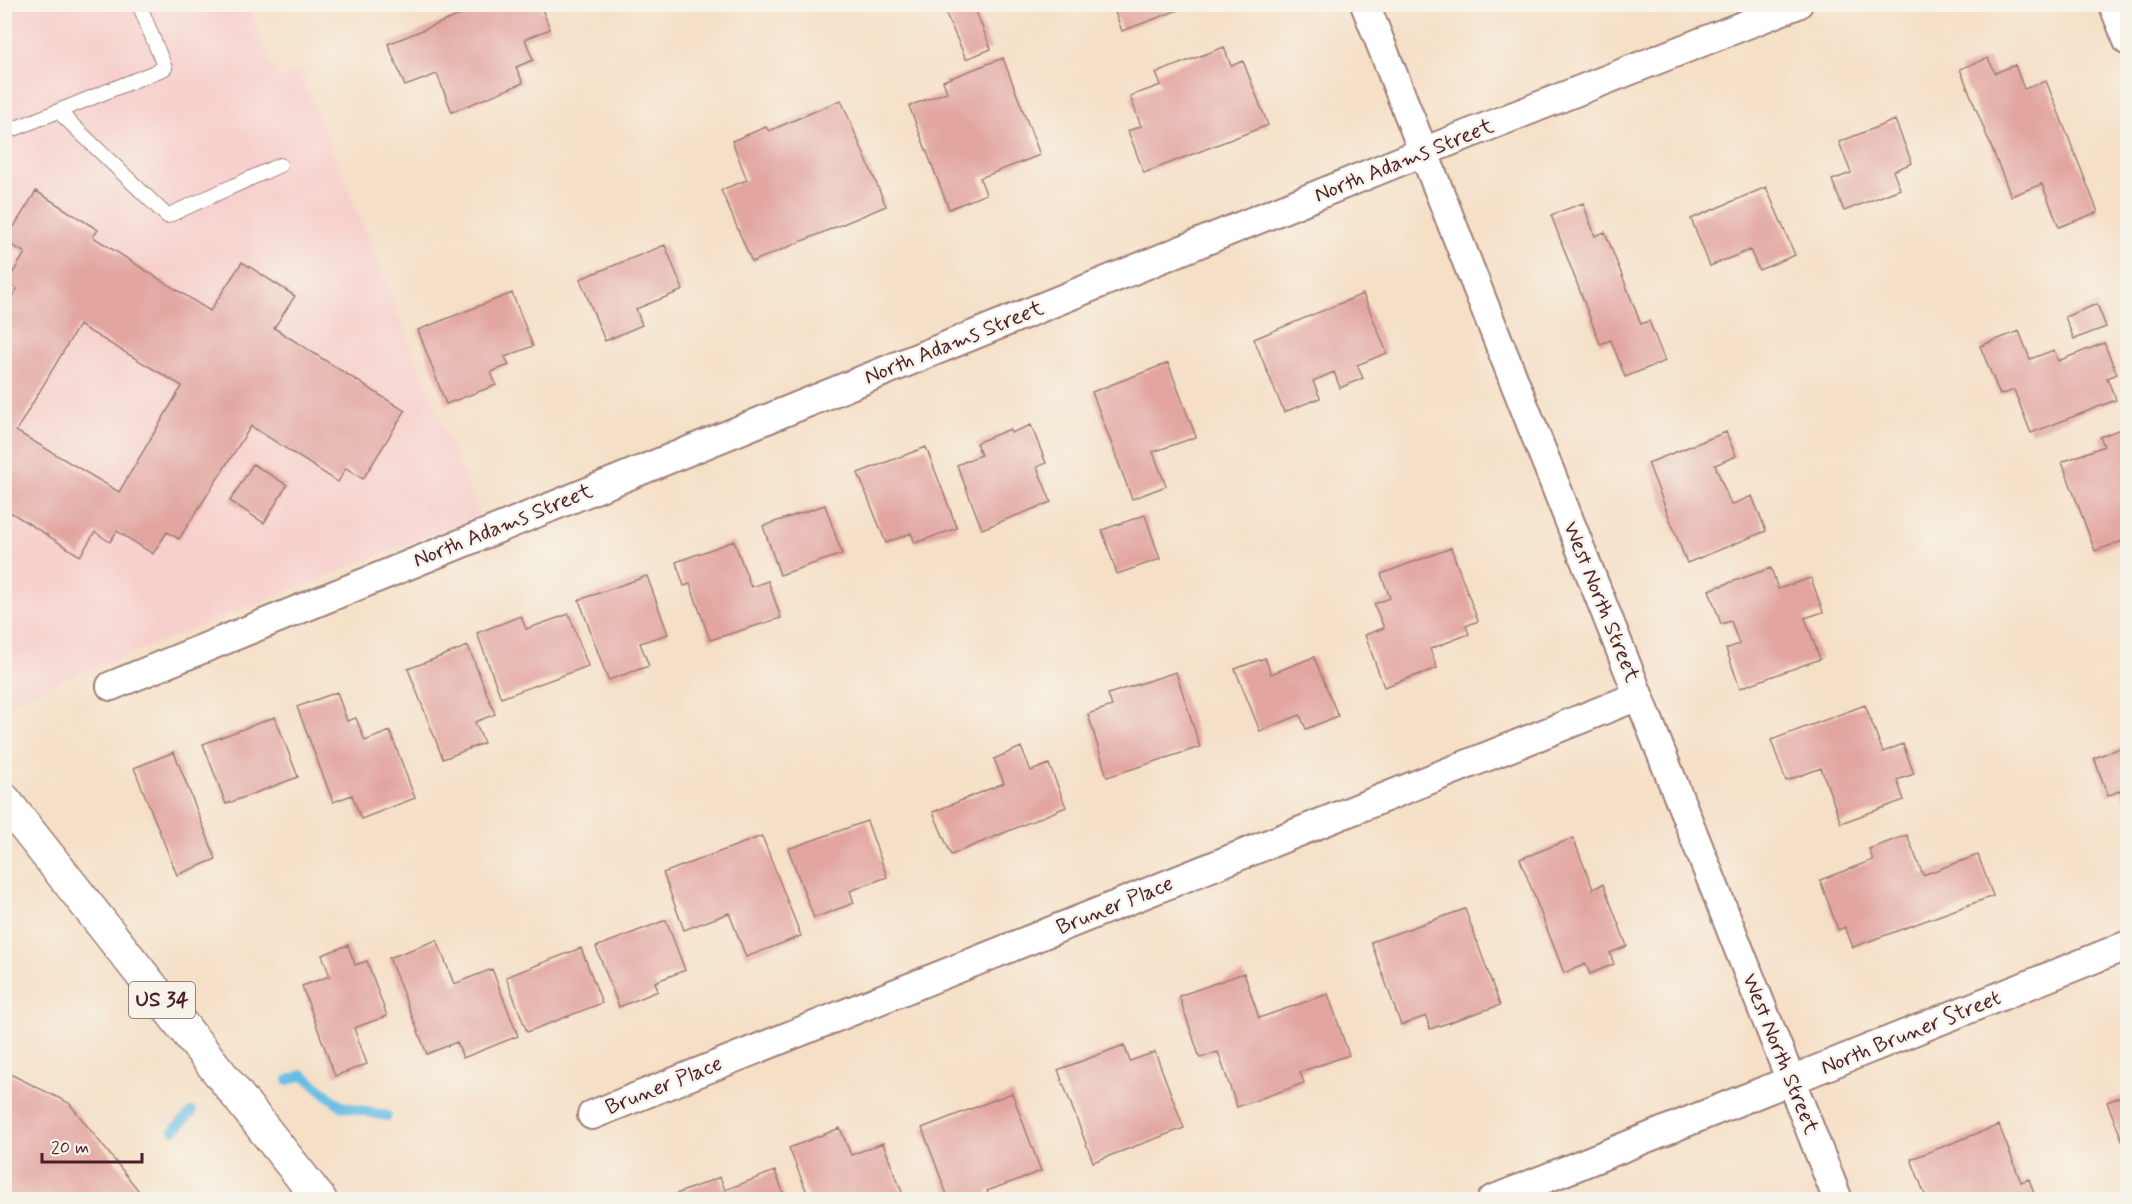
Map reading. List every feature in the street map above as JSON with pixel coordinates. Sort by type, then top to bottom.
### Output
[{"type":"main road","name":"US 34","points":[[4,800],[320,1200]]},
{"type":"street","name":"West North Street","points":[[1365,4],[1838,1200]]},
{"type":"street","name":"North Adams Street","points":[[111,686],[1423,152],[1798,4]]},
{"type":"street","points":[[2113,4],[2127,41]]},
{"type":"street","name":"Bruner Place","points":[[592,1115],[1638,696]]},
{"type":"street","name":"North Bruner Street","points":[[1492,1200],[2127,945]]},
{"type":"lane","points":[[4,133],[165,68],[139,4]]},
{"type":"lane","points":[[59,112],[167,216],[280,165]]},
{"type":"shaded area","points":[[5,5],[248,5],[278,80],[300,71],[480,516],[5,703]]},
{"type":"building","points":[[487,4],[540,4],[550,29],[525,39],[533,60],[516,67],[523,83],[452,112],[437,74],[405,86],[388,44]]},
{"type":"building","points":[[950,4],[973,4],[991,49],[966,59],[943,7]]},
{"type":"building","points":[[1112,4],[1192,4],[1192,5],[1122,31]]},
{"type":"building","points":[[1224,47],[1231,66],[1243,61],[1268,125],[1144,173],[1128,131],[1141,126],[1130,96],[1161,85],[1156,73]]},
{"type":"building","points":[[1003,58],[1040,155],[980,178],[986,194],[949,209],[909,106],[947,92],[943,81]]},
{"type":"building","points":[[1988,58],[1995,73],[2015,65],[2024,89],[2046,81],[2098,212],[2059,227],[2042,184],[2011,196],[1960,69]]},
{"type":"building","points":[[841,100],[886,206],[752,262],[721,190],[747,180],[732,141],[766,127],[769,131]]},
{"type":"building","points":[[1895,120],[1912,163],[1893,171],[1900,189],[1844,211],[1832,180],[1851,173],[1839,142]]},
{"type":"building","points":[[1766,187],[1795,255],[1759,270],[1750,250],[1710,266],[1691,219]]},
{"type":"building","points":[[36,191],[98,230],[93,237],[210,311],[242,262],[295,296],[274,328],[405,411],[363,479],[346,468],[338,482],[251,426],[179,539],[167,532],[153,554],[117,531],[110,542],[95,532],[80,556],[4,508],[4,309],[17,289],[7,282],[25,253],[5,241]],"holes":[[[79,325],[182,386],[119,492],[16,431]]]},
{"type":"building","points":[[1583,203],[1595,236],[1605,232],[1641,324],[1649,321],[1665,361],[1625,377],[1611,340],[1600,344],[1551,215]]},
{"type":"building","points":[[665,245],[683,290],[636,309],[642,325],[605,341],[580,279]]},
{"type":"building","points":[[512,293],[533,346],[505,357],[509,365],[491,372],[496,385],[446,404],[418,330]]},
{"type":"building","points":[[1363,294],[1387,353],[1357,365],[1363,378],[1340,388],[1334,372],[1313,381],[1320,398],[1284,412],[1254,339]]},
{"type":"building","points":[[2097,304],[2106,327],[2074,339],[2065,317]]},
{"type":"building","points":[[2019,331],[2030,359],[2054,350],[2058,361],[2104,343],[2117,374],[2107,378],[2116,400],[2031,433],[2014,390],[2000,395],[1980,346]]},
{"type":"building","points":[[1168,363],[1196,437],[1153,452],[1166,486],[1132,499],[1092,392]]},
{"type":"building","points":[[1031,425],[1046,463],[1037,467],[1051,502],[982,529],[957,465],[981,455],[976,443],[1010,429],[1011,433]]},
{"type":"building","points":[[2128,426],[2128,539],[2095,551],[2062,462],[2104,446],[2100,437]]},
{"type":"building","points":[[1726,432],[1736,456],[1715,465],[1731,505],[1752,496],[1766,531],[1687,563],[1648,463]]},
{"type":"building","points":[[926,447],[957,528],[915,543],[911,533],[886,543],[858,473]]},
{"type":"building","points":[[253,464],[287,485],[264,523],[230,501]]},
{"type":"building","points":[[825,505],[842,554],[780,575],[763,526]]},
{"type":"building","points":[[1145,515],[1160,559],[1117,574],[1102,530]]},
{"type":"building","points":[[734,541],[751,587],[768,581],[781,618],[710,640],[690,584],[684,586],[676,562]]},
{"type":"building","points":[[1451,548],[1478,621],[1466,626],[1469,634],[1430,649],[1437,668],[1384,687],[1365,635],[1384,628],[1374,604],[1390,598],[1381,574]]},
{"type":"building","points":[[1771,568],[1778,589],[1811,578],[1823,612],[1805,618],[1820,659],[1740,688],[1726,649],[1739,644],[1731,621],[1721,624],[1709,590]]},
{"type":"building","points":[[647,576],[668,634],[640,643],[649,666],[608,680],[579,600]]},
{"type":"building","points":[[569,614],[588,666],[501,698],[477,633],[521,616],[526,629]]},
{"type":"building","points":[[468,646],[495,714],[475,722],[484,743],[443,759],[408,669]]},
{"type":"building","points":[[1314,657],[1338,716],[1306,729],[1300,715],[1260,731],[1235,669],[1265,658],[1271,674]]},
{"type":"building","points":[[1176,672],[1200,747],[1107,777],[1088,714],[1112,706],[1108,694]]},
{"type":"building","points":[[337,692],[347,721],[356,718],[365,741],[390,731],[415,798],[361,819],[352,795],[333,802],[297,707]]},
{"type":"building","points":[[1865,705],[1883,752],[1903,744],[1914,774],[1897,780],[1904,800],[1841,823],[1821,768],[1786,781],[1771,740]]},
{"type":"building","points":[[275,717],[298,777],[226,804],[203,744]]},
{"type":"building","points":[[2128,745],[2127,806],[2121,790],[2108,796],[2094,758]]},
{"type":"building","points":[[1021,747],[1031,771],[1049,764],[1066,807],[951,855],[933,812],[1004,783],[994,759]]},
{"type":"building","points":[[174,752],[216,859],[177,875],[134,768]]},
{"type":"building","points":[[867,821],[887,877],[850,891],[854,903],[814,918],[788,849]]},
{"type":"building","points":[[1907,835],[1923,875],[1978,855],[1993,896],[1853,947],[1845,927],[1838,930],[1820,880],[1873,860],[1869,849]]},
{"type":"building","points":[[762,836],[801,936],[746,957],[729,913],[684,930],[663,873]]},
{"type":"building","points":[[1573,838],[1593,889],[1603,884],[1627,946],[1610,953],[1614,964],[1590,974],[1586,964],[1564,973],[1520,859]]},
{"type":"building","points":[[1465,909],[1500,1005],[1430,1029],[1426,1016],[1401,1025],[1371,942]]},
{"type":"building","points":[[666,920],[685,970],[655,982],[658,991],[619,1007],[596,947]]},
{"type":"building","points":[[437,940],[454,984],[492,969],[518,1036],[463,1058],[457,1042],[427,1054],[389,958]]},
{"type":"building","points":[[348,945],[355,965],[367,961],[387,1016],[354,1028],[367,1064],[335,1076],[302,986],[330,976],[322,955]]},
{"type":"building","points":[[581,948],[602,1003],[527,1032],[506,977]]},
{"type":"building","points":[[1244,973],[1259,1018],[1328,994],[1349,1055],[1300,1072],[1304,1083],[1237,1107],[1218,1052],[1200,1058],[1179,996]]},
{"type":"building","points":[[1124,1045],[1130,1061],[1155,1052],[1184,1128],[1093,1162],[1058,1070]]},
{"type":"building","points":[[4,1071],[69,1103],[146,1200],[4,1200]]},
{"type":"building","points":[[1012,1093],[1041,1171],[987,1191],[991,1200],[949,1200],[922,1128]]},
{"type":"building","points":[[2128,1094],[2128,1152],[2127,1152],[2107,1102]]},
{"type":"building","points":[[1999,1125],[2021,1182],[2029,1179],[2036,1200],[1927,1200],[1911,1159]]},
{"type":"building","points":[[840,1128],[851,1155],[883,1143],[905,1200],[810,1200],[789,1148]]},
{"type":"building","points":[[775,1171],[786,1200],[672,1200],[671,1196],[720,1177],[725,1190]]},
{"type":"waterway","points":[[288,1080],[303,1075],[341,1106],[387,1116]]},
{"type":"waterway","points":[[174,1130],[192,1112]]}]
